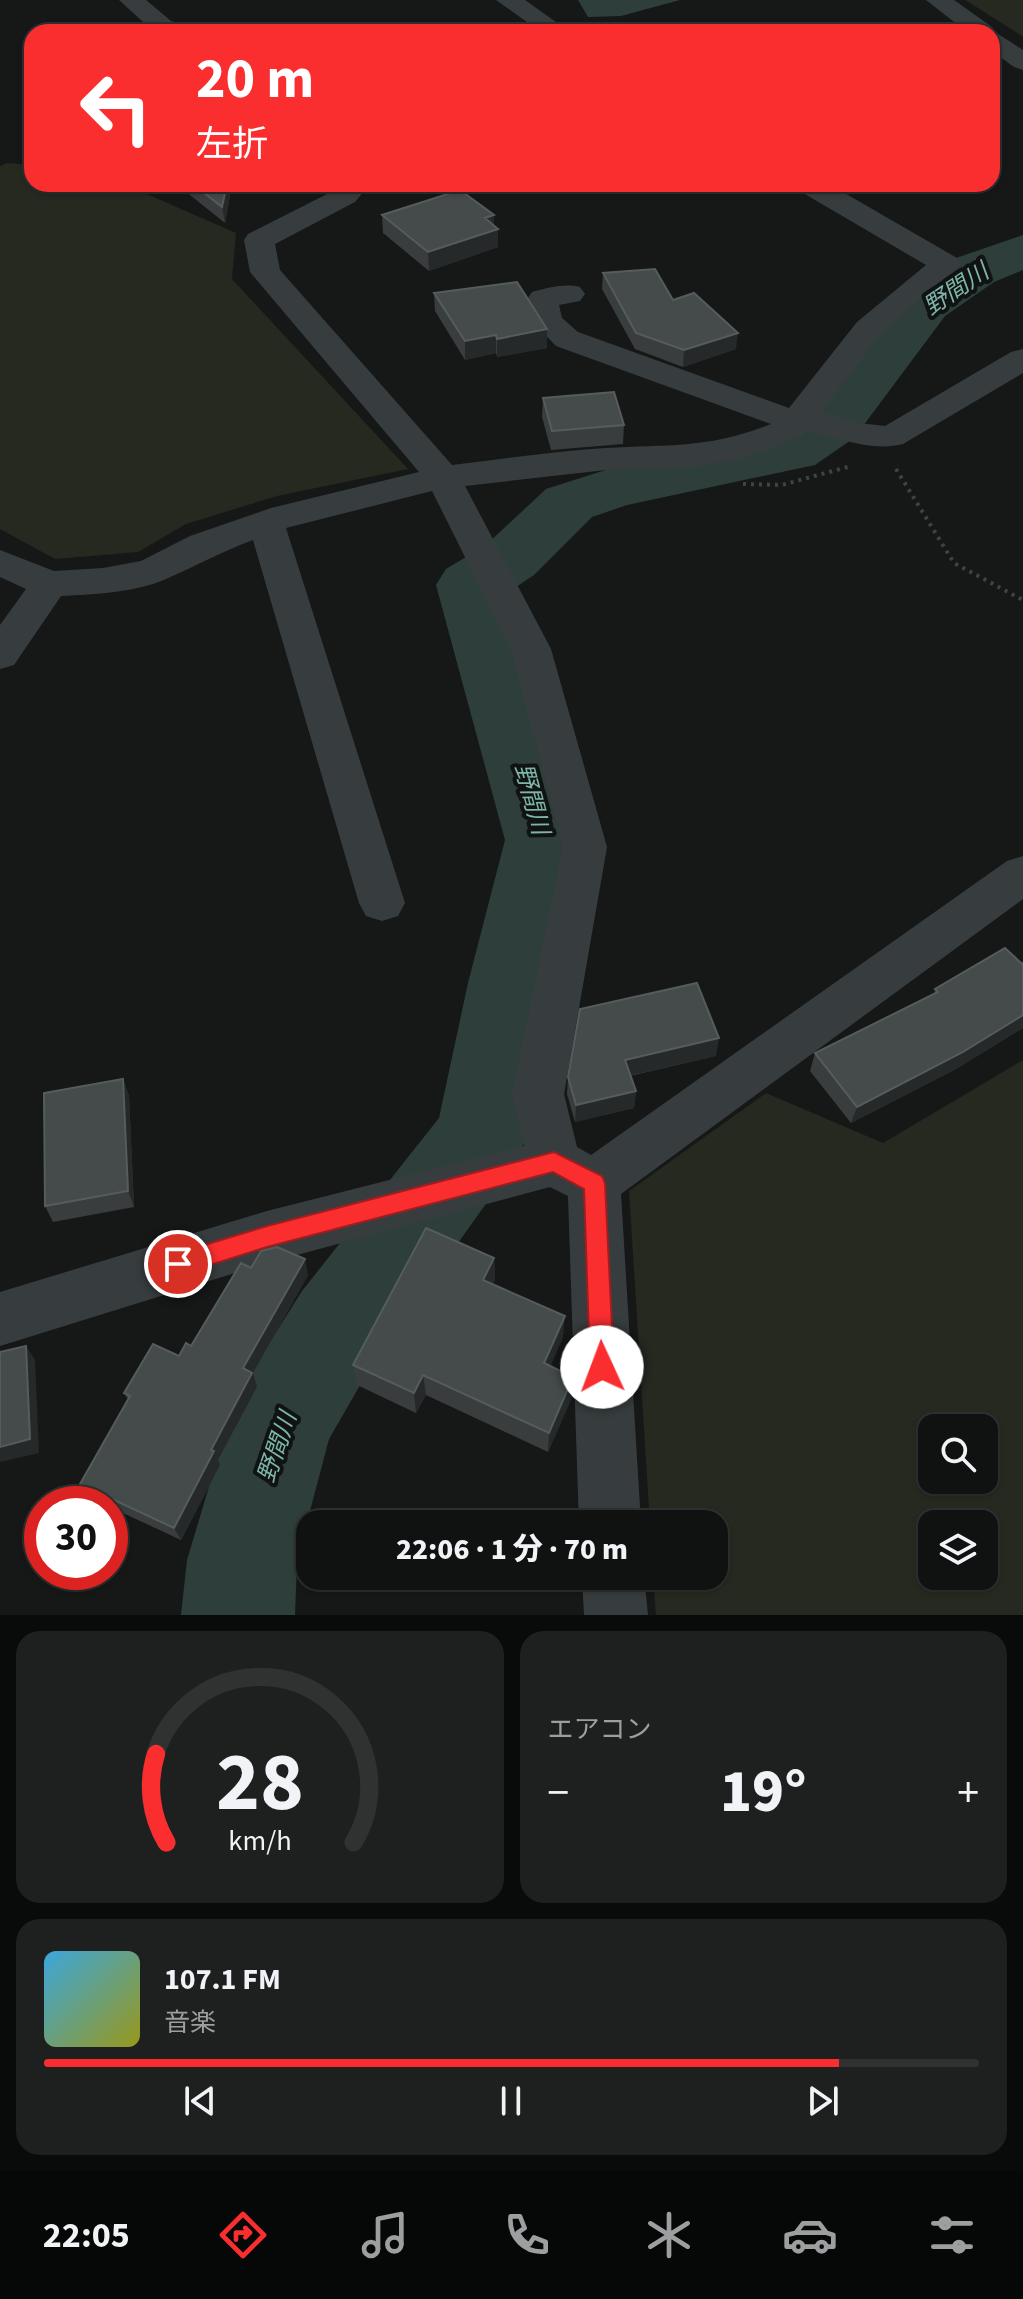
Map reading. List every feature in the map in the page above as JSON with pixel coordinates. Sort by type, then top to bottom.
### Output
[{"type":"street","points":[[131,0],[160,24]]},
{"type":"street","points":[[508,0],[546,24]]},
{"type":"street","points":[[938,0],[972,24]]},
{"type":"street","points":[[1000,45],[1023,62]]},
{"type":"street","points":[[349,192],[259,240],[265,272],[443,477],[531,649],[585,847],[538,1094],[574,1172],[609,1510]]},
{"type":"street","points":[[0,562],[49,584],[103,581],[151,571],[203,545],[266,522],[443,477],[606,459],[675,458],[726,451],[790,429],[868,329],[946,264],[822,192]]},
{"type":"street","points":[[569,294],[543,299],[542,313],[551,326],[567,339],[798,419],[857,433],[885,447],[891,437],[1023,359]]},
{"type":"street","points":[[266,522],[382,903]]},
{"type":"street","points":[[0,655],[49,584]]},
{"type":"street","points":[[0,1319],[267,1237],[574,1172],[1023,874]]},
{"type":"street","points":[[614,1590],[616,1615]]},
{"type":"path","points":[[739,483],[782,485],[863,462],[885,447],[954,563],[1023,600]]},
{"type":"shaded area","points":[[578,0],[680,0],[621,16],[588,17]]},
{"type":"shaded area","points":[[965,0],[1023,0],[1023,37],[1019,34]]},
{"type":"shaded area","points":[[7,163],[24,164],[24,192],[142,192],[236,233],[232,279],[408,469],[277,496],[186,524],[138,552],[55,559],[0,529],[0,166]]},
{"type":"shaded area","points":[[1023,1060],[1023,1615],[656,1615],[654,1590],[728,1590],[728,1510],[649,1510],[629,1191],[766,1093],[883,1143]]},
{"type":"building","points":[[203,192],[225,192],[222,207]]},
{"type":"building","points":[[454,192],[463,192],[494,215],[485,218],[498,229],[428,252],[382,215]]},
{"type":"building","points":[[655,269],[673,300],[694,293],[738,333],[684,350],[636,333],[603,273]]},
{"type":"building","points":[[517,282],[547,329],[497,339],[496,335],[465,341],[434,293]]},
{"type":"building","points":[[614,392],[624,425],[552,431],[543,398]]},
{"type":"building","points":[[1005,948],[1023,963],[1023,1015],[963,1052],[857,1107],[815,1053],[938,992],[935,989]]},
{"type":"building","points":[[697,983],[719,1038],[625,1060],[636,1091],[576,1105],[568,1077],[580,1009]]},
{"type":"building","points":[[123,1079],[128,1191],[45,1206],[44,1093]]},
{"type":"building","points":[[426,1228],[494,1258],[483,1280],[565,1316],[544,1363],[573,1377],[549,1433],[423,1375],[414,1393],[353,1365]]},
{"type":"building","points":[[277,1247],[305,1259],[243,1368],[252,1373],[174,1528],[128,1506],[128,1486],[80,1484],[130,1396],[124,1393],[153,1344],[179,1356],[186,1343],[191,1346],[241,1263],[251,1268],[261,1251]]},
{"type":"building","points":[[26,1346],[30,1439],[0,1447],[0,1352]]},
{"type":"waterway","name":"野間川","points":[[238,1615],[242,1560],[281,1420],[338,1326],[482,1134],[511,983],[545,840],[470,585],[510,560],[569,503],[612,488],[793,452],[832,425],[925,304],[975,270],[1023,251]]},
{"type":"route","points":[[178,1264],[267,1237],[554,1162],[594,1183],[602,1367]]}]
